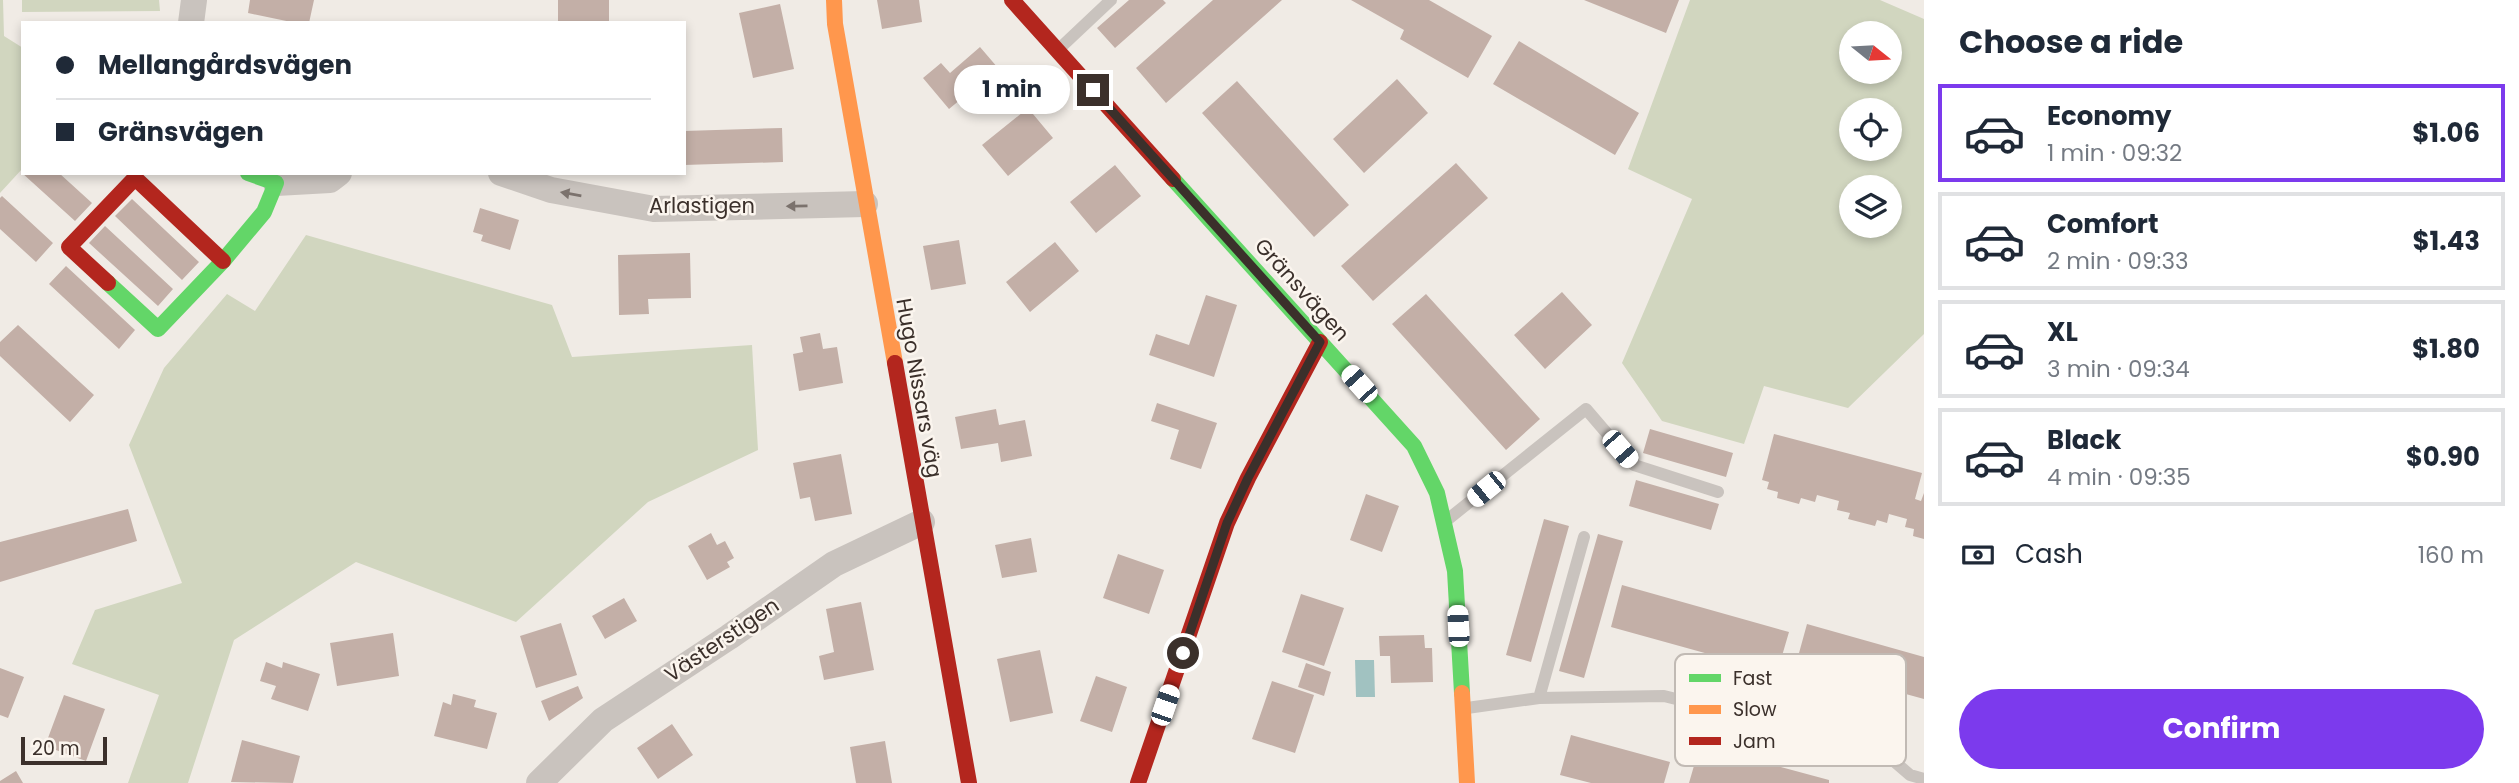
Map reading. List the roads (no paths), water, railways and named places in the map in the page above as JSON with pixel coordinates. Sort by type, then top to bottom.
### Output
[{"type":"street","points":[[191,21],[194,0]]},
{"type":"street","name":"Hugo Nissars väg","points":[[834,0],[835,24],[865,204],[969,783]]},
{"type":"street","name":"Gränsvägen","points":[[1012,0],[1414,446],[1437,494],[1455,571],[1467,783]]},
{"type":"street","points":[[254,175],[276,183],[335,176]]},
{"type":"street","name":"Arlastigen","points":[[507,175],[551,190],[654,209],[865,204]]},
{"type":"street","points":[[223,261],[135,178],[69,247],[158,328],[223,261],[264,212],[276,183]]},
{"type":"street","points":[[1138,783],[1227,523],[1320,342]]},
{"type":"street","name":"Västerstigen","points":[[539,783],[603,720],[834,564],[922,522]]},
{"type":"lane","points":[[1057,51],[1111,0]]},
{"type":"lane","points":[[1444,523],[1586,409],[1633,465],[1718,492]]},
{"type":"lane","points":[[1539,698],[1584,537]]},
{"type":"lane","points":[[1463,708],[1539,698],[1664,696],[1675,699]]},
{"type":"lane","points":[[1900,766],[1910,775],[1924,779]]},
{"type":"water","points":[[1355,660],[1374,660],[1375,697],[1356,697]]}]
